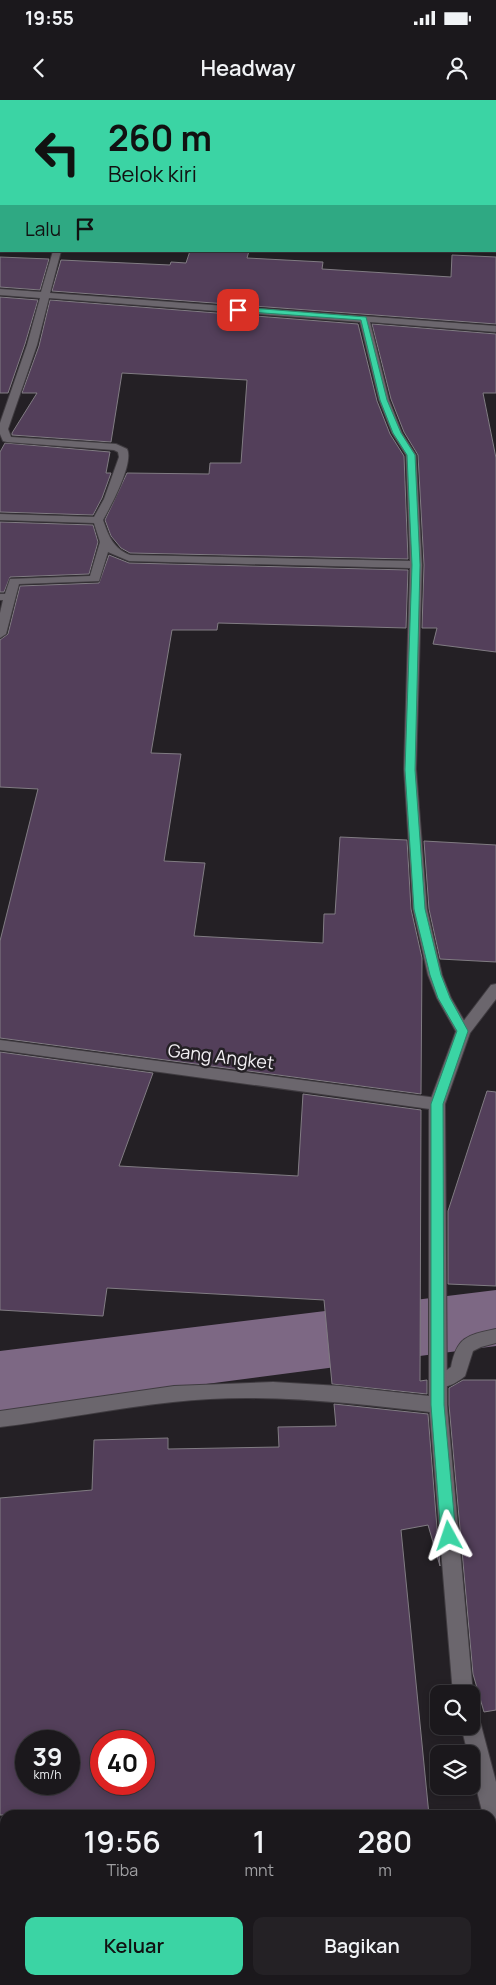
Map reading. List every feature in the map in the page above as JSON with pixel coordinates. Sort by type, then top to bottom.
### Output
[{"type":"street","points":[[57,252],[47,295],[3,429],[7,438],[14,440],[116,447],[122,451],[124,457],[109,499],[98,520],[105,543],[116,554],[129,558],[416,565]]},
{"type":"street","points":[[0,292],[496,329]]},
{"type":"street","points":[[364,318],[384,400],[397,433],[411,455],[416,565],[410,770],[420,909],[435,975],[444,998],[463,1031]]},
{"type":"street","points":[[0,517],[98,520]]},
{"type":"street","points":[[0,634],[5,597],[14,580],[95,579],[105,543]]},
{"type":"street","points":[[462,1685],[438,1405],[437,1104],[463,1031],[496,989]]},
{"type":"street","name":"Gang Angket","points":[[0,1045],[437,1104]]},
{"type":"street","points":[[438,1380],[448,1379],[459,1371],[462,1354],[466,1346],[480,1339],[496,1336]]},
{"type":"street","points":[[0,1419],[52,1414],[174,1394],[273,1390],[340,1394],[438,1405]]},
{"type":"street","points":[[474,1735],[493,1810]]},
{"type":"building","points":[[190,252],[249,252],[247,258],[323,262],[322,269],[451,277],[452,255],[496,257],[496,324],[52,291],[61,260],[170,265],[171,262],[186,263]]},
{"type":"building","points":[[0,257],[49,259],[40,290],[0,287]]},
{"type":"building","points":[[0,297],[38,300],[8,393],[0,393]]},
{"type":"building","points":[[50,300],[358,324],[377,401],[390,434],[404,456],[408,559],[130,553],[121,548],[111,536],[105,520],[127,473],[209,474],[210,463],[241,463],[247,380],[122,373],[111,442],[12,435],[37,393],[22,393],[39,346]]},
{"type":"building","points":[[372,324],[496,334],[496,393],[483,393],[496,458],[496,652],[433,644],[437,628],[422,628],[424,565],[418,455],[404,432],[391,399]]},
{"type":"building","points":[[5,443],[110,452],[106,473],[111,473],[102,498],[93,515],[0,512],[0,452]]},
{"type":"building","points":[[0,522],[93,525],[98,542],[89,574],[10,577],[4,592],[0,592]]},
{"type":"building","points":[[109,555],[129,563],[408,570],[406,628],[218,623],[217,630],[172,630],[151,753],[181,754],[164,861],[205,863],[194,936],[323,943],[324,914],[335,914],[340,837],[407,840],[411,909],[422,958],[421,1094],[0,1038],[0,941],[38,789],[0,787],[0,640],[8,634],[20,586],[99,583]]},
{"type":"building","points":[[424,841],[496,845],[496,962],[440,959],[429,909]]},
{"type":"building","points":[[0,1052],[153,1073],[119,1166],[298,1176],[303,1094],[421,1110],[420,1381],[427,1380],[427,1394],[332,1384],[324,1300],[107,1288],[103,1316],[0,1310]]},
{"type":"building","points":[[487,1091],[496,1092],[496,1286],[448,1284],[448,1211]]},
{"type":"building","points":[[463,1380],[496,1380],[496,1710],[484,1712],[480,1698],[480,1685],[476,1685],[473,1674],[449,1388]]},
{"type":"building","points":[[334,1404],[428,1414],[440,1566],[428,1525],[401,1530],[429,1810],[0,1810],[0,1498],[92,1490],[94,1440],[168,1438],[168,1449],[279,1447],[278,1427],[336,1426]]},
{"type":"waterway","points":[[0,1381],[496,1318]]},
{"type":"route","points":[[238,310],[364,318],[384,400],[397,433],[411,455],[416,565],[410,770],[420,909],[435,975],[444,998],[463,1031],[437,1104],[438,1405],[449,1536]]}]
